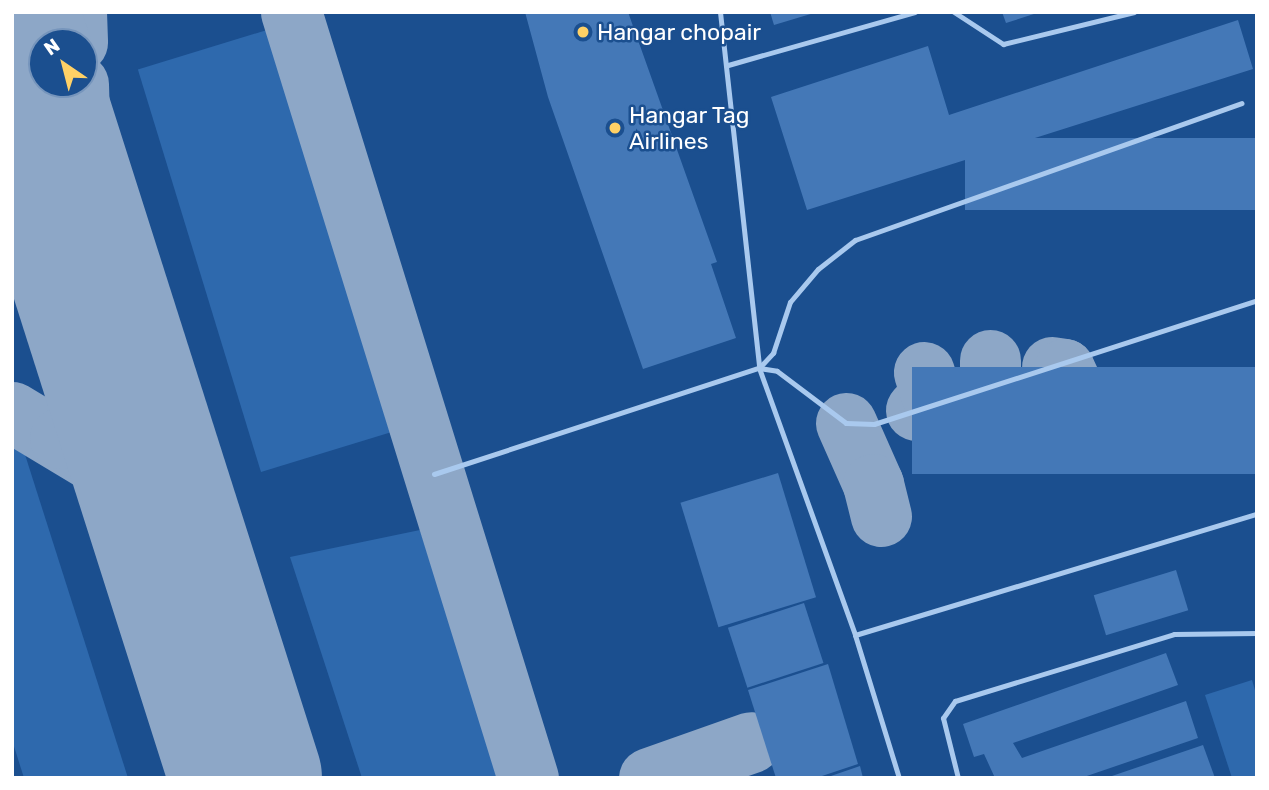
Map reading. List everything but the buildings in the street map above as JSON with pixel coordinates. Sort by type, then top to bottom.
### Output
[{"type":"lane","points":[[720,12],[728,65],[759,368],[855,635],[898,778]]},
{"type":"lane","points":[[728,65],[915,12]]},
{"type":"lane","points":[[954,12],[1003,44],[1134,12]]},
{"type":"lane","points":[[759,368],[773,353],[790,302],[818,269],[855,240],[1241,103]]},
{"type":"lane","points":[[434,474],[759,368],[777,371],[846,423],[874,424],[1257,300]]},
{"type":"lane","points":[[855,635],[1257,514]]},
{"type":"lane","points":[[958,778],[943,718],[955,701],[1174,634],[1257,633]]},
{"type":"shaded area","points":[[267,30],[390,433],[261,472],[138,69]]},
{"type":"shaded area","points":[[12,438],[21,442],[128,778],[24,778],[12,740]]},
{"type":"shaded area","points":[[420,530],[499,778],[362,778],[290,557]]},
{"type":"shaded area","points":[[1252,680],[1257,697],[1257,778],[1232,778],[1205,695]]},
{"type":"taxiway","points":[[76,12],[77,28]]},
{"type":"taxiway","points":[[291,12],[528,778]]},
{"type":"taxiway","points":[[78,98],[83,264]]},
{"type":"taxiway","points":[[979,390],[990,379],[990,360]]},
{"type":"taxiway","points":[[1052,367],[1064,369],[1077,397]]},
{"type":"taxiway","points":[[916,410],[931,394],[924,372]]},
{"type":"taxiway","points":[[60,438],[95,436],[112,424],[127,402]]},
{"type":"taxiway","points":[[12,412],[157,499]]},
{"type":"taxiway","points":[[846,423],[873,484],[881,516]]},
{"type":"taxiway","points":[[649,778],[751,742]]},
{"type":"runway","points":[[12,42],[246,778]]},
{"type":"place","name":"Hangar chopair","points":[[583,32]]},
{"type":"place","name":"Hangar Tag Airlines","points":[[615,128]]}]
